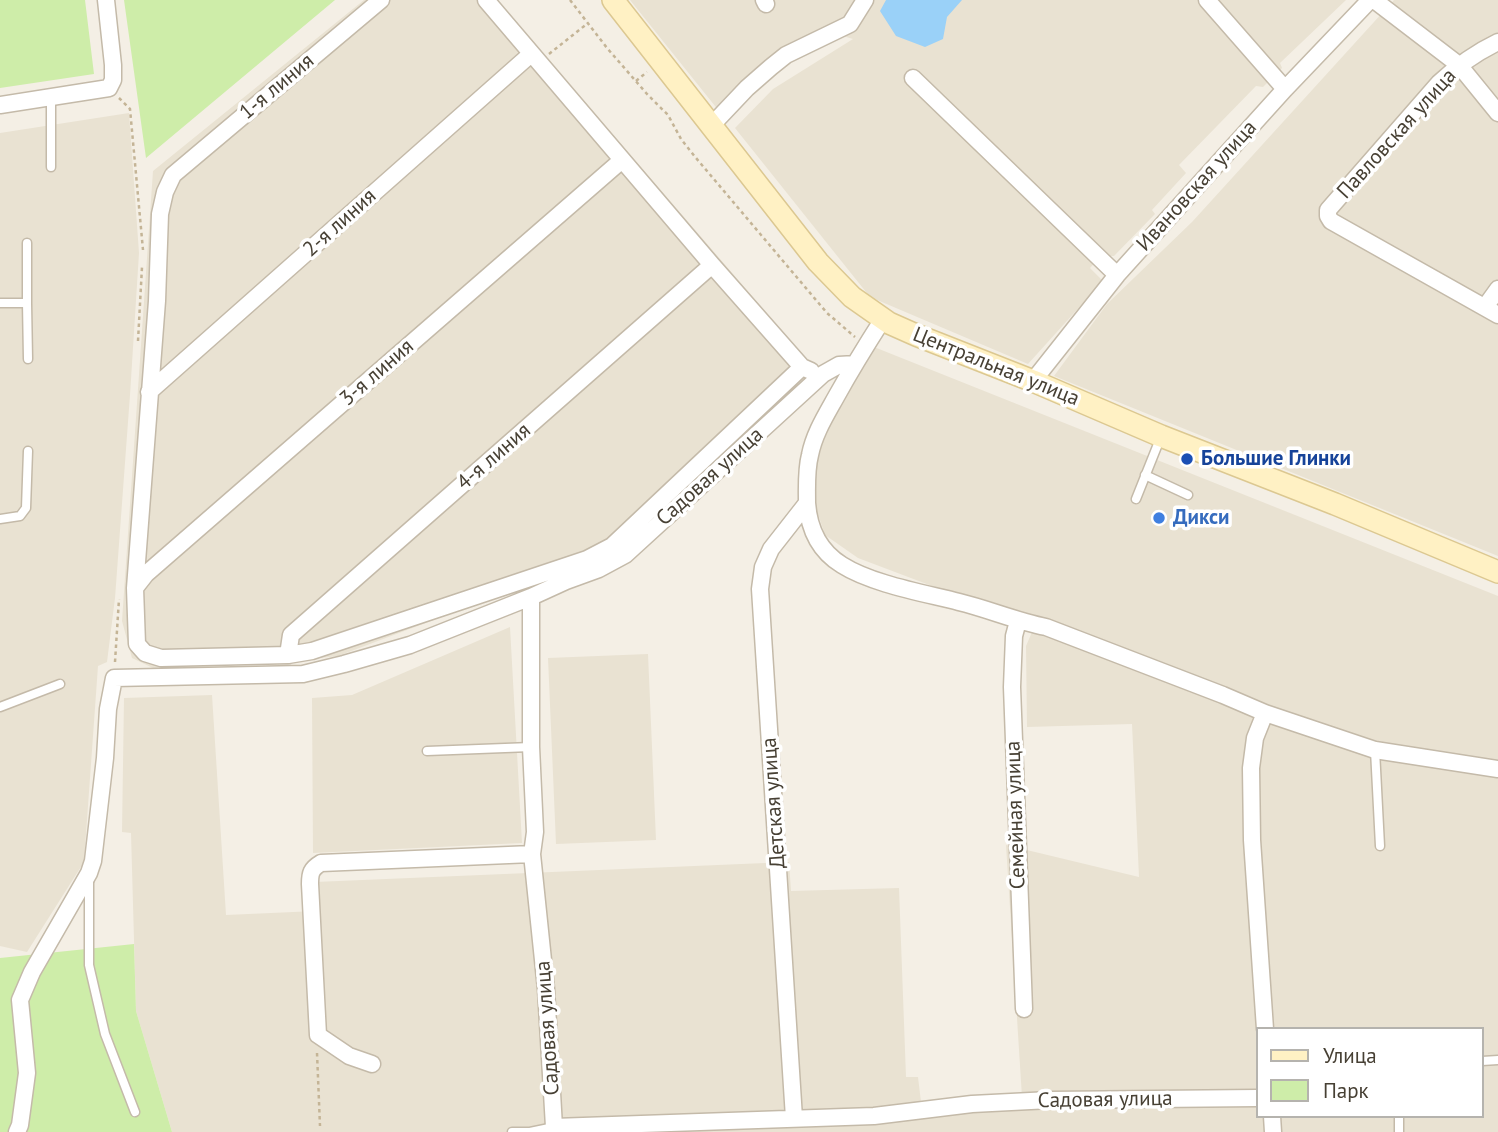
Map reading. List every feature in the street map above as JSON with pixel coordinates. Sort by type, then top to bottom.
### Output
[{"type":"main road","name":"Центральная улица","points":[[612,0],[835,282],[883,319],[936,344],[1033,381],[1161,436],[1498,572]]},
{"type":"street","points":[[0,105],[108,88],[113,80],[113,65],[106,0]]},
{"type":"street","name":"1-я линия","points":[[149,392],[157,301],[160,214],[164,191],[173,175],[381,0]]},
{"type":"street","points":[[486,0],[802,367],[823,374],[839,365],[855,364]]},
{"type":"street","points":[[711,126],[747,88],[786,55],[850,24],[865,0]]},
{"type":"street","points":[[1207,0],[1285,89]]},
{"type":"street","points":[[1372,0],[1459,65],[1498,113]]},
{"type":"street","name":"Ивановская улица","points":[[1033,381],[1117,275],[1285,89],[1372,0]]},
{"type":"street","name":"Павловская улица","points":[[1492,311],[1331,221],[1328,210],[1439,83],[1459,65],[1498,42]]},
{"type":"street","name":"2-я линия","points":[[149,392],[535,58]]},
{"type":"street","points":[[913,78],[1117,275]]},
{"type":"street","name":"3-я линия","points":[[135,588],[146,574],[622,160]]},
{"type":"street","name":"4-я линия","points":[[288,655],[291,635],[712,265]]},
{"type":"street","points":[[1492,311],[1498,289]]},
{"type":"street","points":[[883,319],[822,422],[810,454],[808,517],[815,537],[826,552],[843,566],[878,581],[1046,627],[1265,713],[1375,750],[1498,769]]},
{"type":"street","points":[[149,392],[135,588],[137,644],[145,653],[161,658],[288,655],[312,652],[587,559],[612,546],[802,367]]},
{"type":"street","name":"Садовая улица","points":[[823,374],[625,555],[599,569],[531,597],[531,747],[535,832],[533,854],[546,989],[554,1127],[874,1115],[972,1104],[1050,1100],[1256,1098]]},
{"type":"street","name":"Детская улица","points":[[794,1118],[760,589],[763,567],[771,550],[807,503]]},
{"type":"street","points":[[17,1132],[27,1073],[20,1000],[32,972],[89,873],[93,861],[108,709],[114,678],[303,674],[410,645],[531,597]]},
{"type":"street","name":"Семейная улица","points":[[1018,621],[1014,636],[1012,687],[1024,1009]]},
{"type":"street","points":[[1265,713],[1255,738],[1251,768],[1252,840],[1265,1027]]},
{"type":"street","points":[[372,1064],[349,1056],[318,1035],[310,884],[313,868],[321,863],[533,854]]},
{"type":"lane","points":[[51,97],[51,167]]},
{"type":"lane","points":[[27,243],[28,359]]},
{"type":"lane","points":[[0,303],[27,303]]},
{"type":"lane","points":[[1136,499],[1161,436]]},
{"type":"lane","points":[[0,519],[20,516],[26,508],[28,451]]},
{"type":"lane","points":[[1145,475],[1188,495]]},
{"type":"lane","points":[[0,707],[60,684]]},
{"type":"lane","points":[[427,751],[531,747]]},
{"type":"lane","points":[[1375,750],[1380,846]]},
{"type":"lane","points":[[89,873],[89,965],[105,1034],[135,1112]]},
{"type":"lane","points":[[512,1132],[530,1132],[554,1127]]},
{"type":"path","points":[[570,0],[622,66],[668,115],[681,139],[801,284],[841,327],[867,343]]},
{"type":"path","points":[[535,58],[588,23]]},
{"type":"path","points":[[108,88],[130,109],[143,253]]},
{"type":"path","points":[[138,343],[142,266]]},
{"type":"path","points":[[114,678],[120,597]]},
{"type":"path","points":[[318,1035],[320,1126]]},
{"type":"shaded area","points":[[364,0],[497,0],[814,368],[612,547],[582,564],[338,656],[275,663],[155,669],[132,658],[122,621],[153,171]]},
{"type":"shaded area","points":[[630,0],[1346,0],[1280,63],[1282,68],[1263,87],[1256,86],[1179,165],[1186,173],[1152,210],[1155,214],[1114,256],[1101,256],[1090,268],[1103,281],[1028,364],[870,297],[735,128],[773,89],[853,39],[823,30],[792,42],[719,111]]},
{"type":"shaded area","points":[[1394,0],[1498,0],[1498,556],[1054,376],[1107,304],[1192,222]]},
{"type":"shaded area","points":[[129,113],[139,253],[115,598],[107,662],[98,666],[84,862],[27,952],[0,946],[0,133]]},
{"type":"shaded area","points":[[874,347],[1498,596],[1498,1132],[172,1132],[136,1011],[131,833],[122,832],[124,698],[212,695],[226,915],[316,911],[315,882],[789,862],[791,891],[899,888],[906,1077],[918,1077],[921,1102],[1022,1097],[1006,845],[1139,877],[1132,724],[1027,727],[1026,646],[1035,625],[858,558],[825,535],[811,493],[820,440]]},
{"type":"shaded area","points":[[510,627],[522,843],[313,853],[312,698],[352,695]]},
{"type":"shaded area","points":[[648,654],[656,840],[556,844],[548,658]]},
{"type":"green space","points":[[0,0],[85,0],[94,74],[0,88]]},
{"type":"green space","points":[[124,0],[335,0],[146,158]]},
{"type":"green space","points":[[134,944],[136,1011],[172,1132],[0,1132],[0,958]]},
{"type":"water","points":[[886,0],[962,0],[947,17],[943,39],[925,47],[896,36],[880,11]]},
{"type":"place","name":"Большие Глинки","points":[[1187,459]]},
{"type":"place","name":"Дикси","points":[[1159,518]]}]
